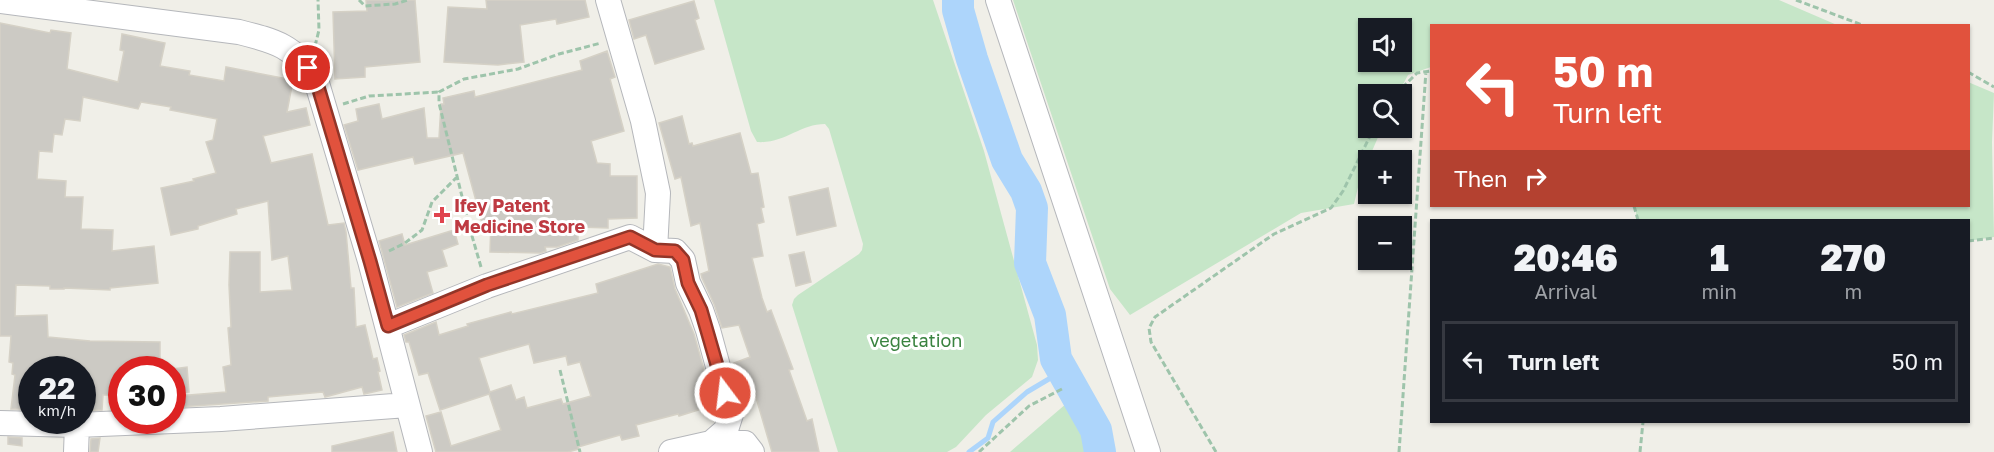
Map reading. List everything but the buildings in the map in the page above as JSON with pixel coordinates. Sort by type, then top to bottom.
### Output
[{"type":"street","points":[[608,0],[644,121],[658,193],[655,250]]},
{"type":"street","points":[[998,0],[1148,452]]},
{"type":"street","points":[[0,1],[239,32],[275,41],[290,50],[308,68],[316,80],[370,261],[420,452]]},
{"type":"street","points":[[388,326],[487,285],[630,237],[655,250],[675,251],[683,260],[688,283],[708,330],[731,414],[726,430],[711,443]]},
{"type":"street","points":[[96,424],[221,419],[407,405]]},
{"type":"street","points":[[0,423],[18,423]]},
{"type":"street","points":[[76,452],[77,434]]},
{"type":"street","points":[[672,452],[711,443],[745,443],[752,452]]},
{"type":"path","points":[[308,68],[319,30],[319,0]]},
{"type":"path","points":[[359,0],[365,6],[395,4],[408,0]]},
{"type":"path","points":[[1796,0],[1859,24]]},
{"type":"path","points":[[324,110],[369,96],[439,92],[464,79],[518,69],[559,54],[620,38]]},
{"type":"path","points":[[1399,452],[1429,71],[1417,73],[1406,84]]},
{"type":"path","points":[[1970,73],[1994,87]]},
{"type":"path","points":[[439,92],[439,103],[470,229],[487,285]]},
{"type":"path","points":[[1215,452],[1150,342],[1149,328],[1155,317],[1274,234],[1330,208],[1343,191],[1369,138]]},
{"type":"path","points":[[370,261],[405,243],[422,230],[432,202],[458,176]]},
{"type":"path","points":[[1970,242],[1994,238]]},
{"type":"path","points":[[560,370],[580,452]]},
{"type":"path","points":[[979,452],[1029,406],[1062,389]]},
{"type":"path","points":[[1640,452],[1643,423]]},
{"type":"green space","name":"vegetation","points":[[714,0],[933,0],[984,151],[1037,345],[1038,360],[1032,377],[986,415],[956,447],[947,452],[838,452],[792,305],[798,295],[859,254],[863,244],[829,129],[825,124],[808,127],[776,140],[757,142],[751,131]]},
{"type":"green space","points":[[1013,0],[1779,0],[1835,24],[1430,24],[1430,67],[1408,75],[1403,84],[1358,84],[1358,138],[1378,138],[1373,150],[1358,150],[1358,187],[1354,204],[1301,213],[1130,315],[1110,289]]},
{"type":"green space","points":[[1970,83],[1994,93],[1992,142],[1994,237],[1970,241],[1970,219],[1636,219],[1636,207],[1970,207]]},
{"type":"green space","points":[[1067,403],[1097,444],[1100,452],[1010,452]]},
{"type":"waterway","points":[[958,0],[958,10],[972,59],[1007,160],[1026,191],[1032,208],[1030,263],[1050,315],[1056,359],[1096,430],[1100,452]]},
{"type":"waterway","points":[[969,452],[988,438],[993,422],[1027,392],[1064,370]]},
{"type":"place","name":"Ifey Patent Medicine Store","points":[[442,215]]},
{"type":"route","points":[[308,68],[316,80],[388,326],[487,285],[630,237],[655,250],[675,251],[683,260],[688,283],[708,330],[725,393]]}]
